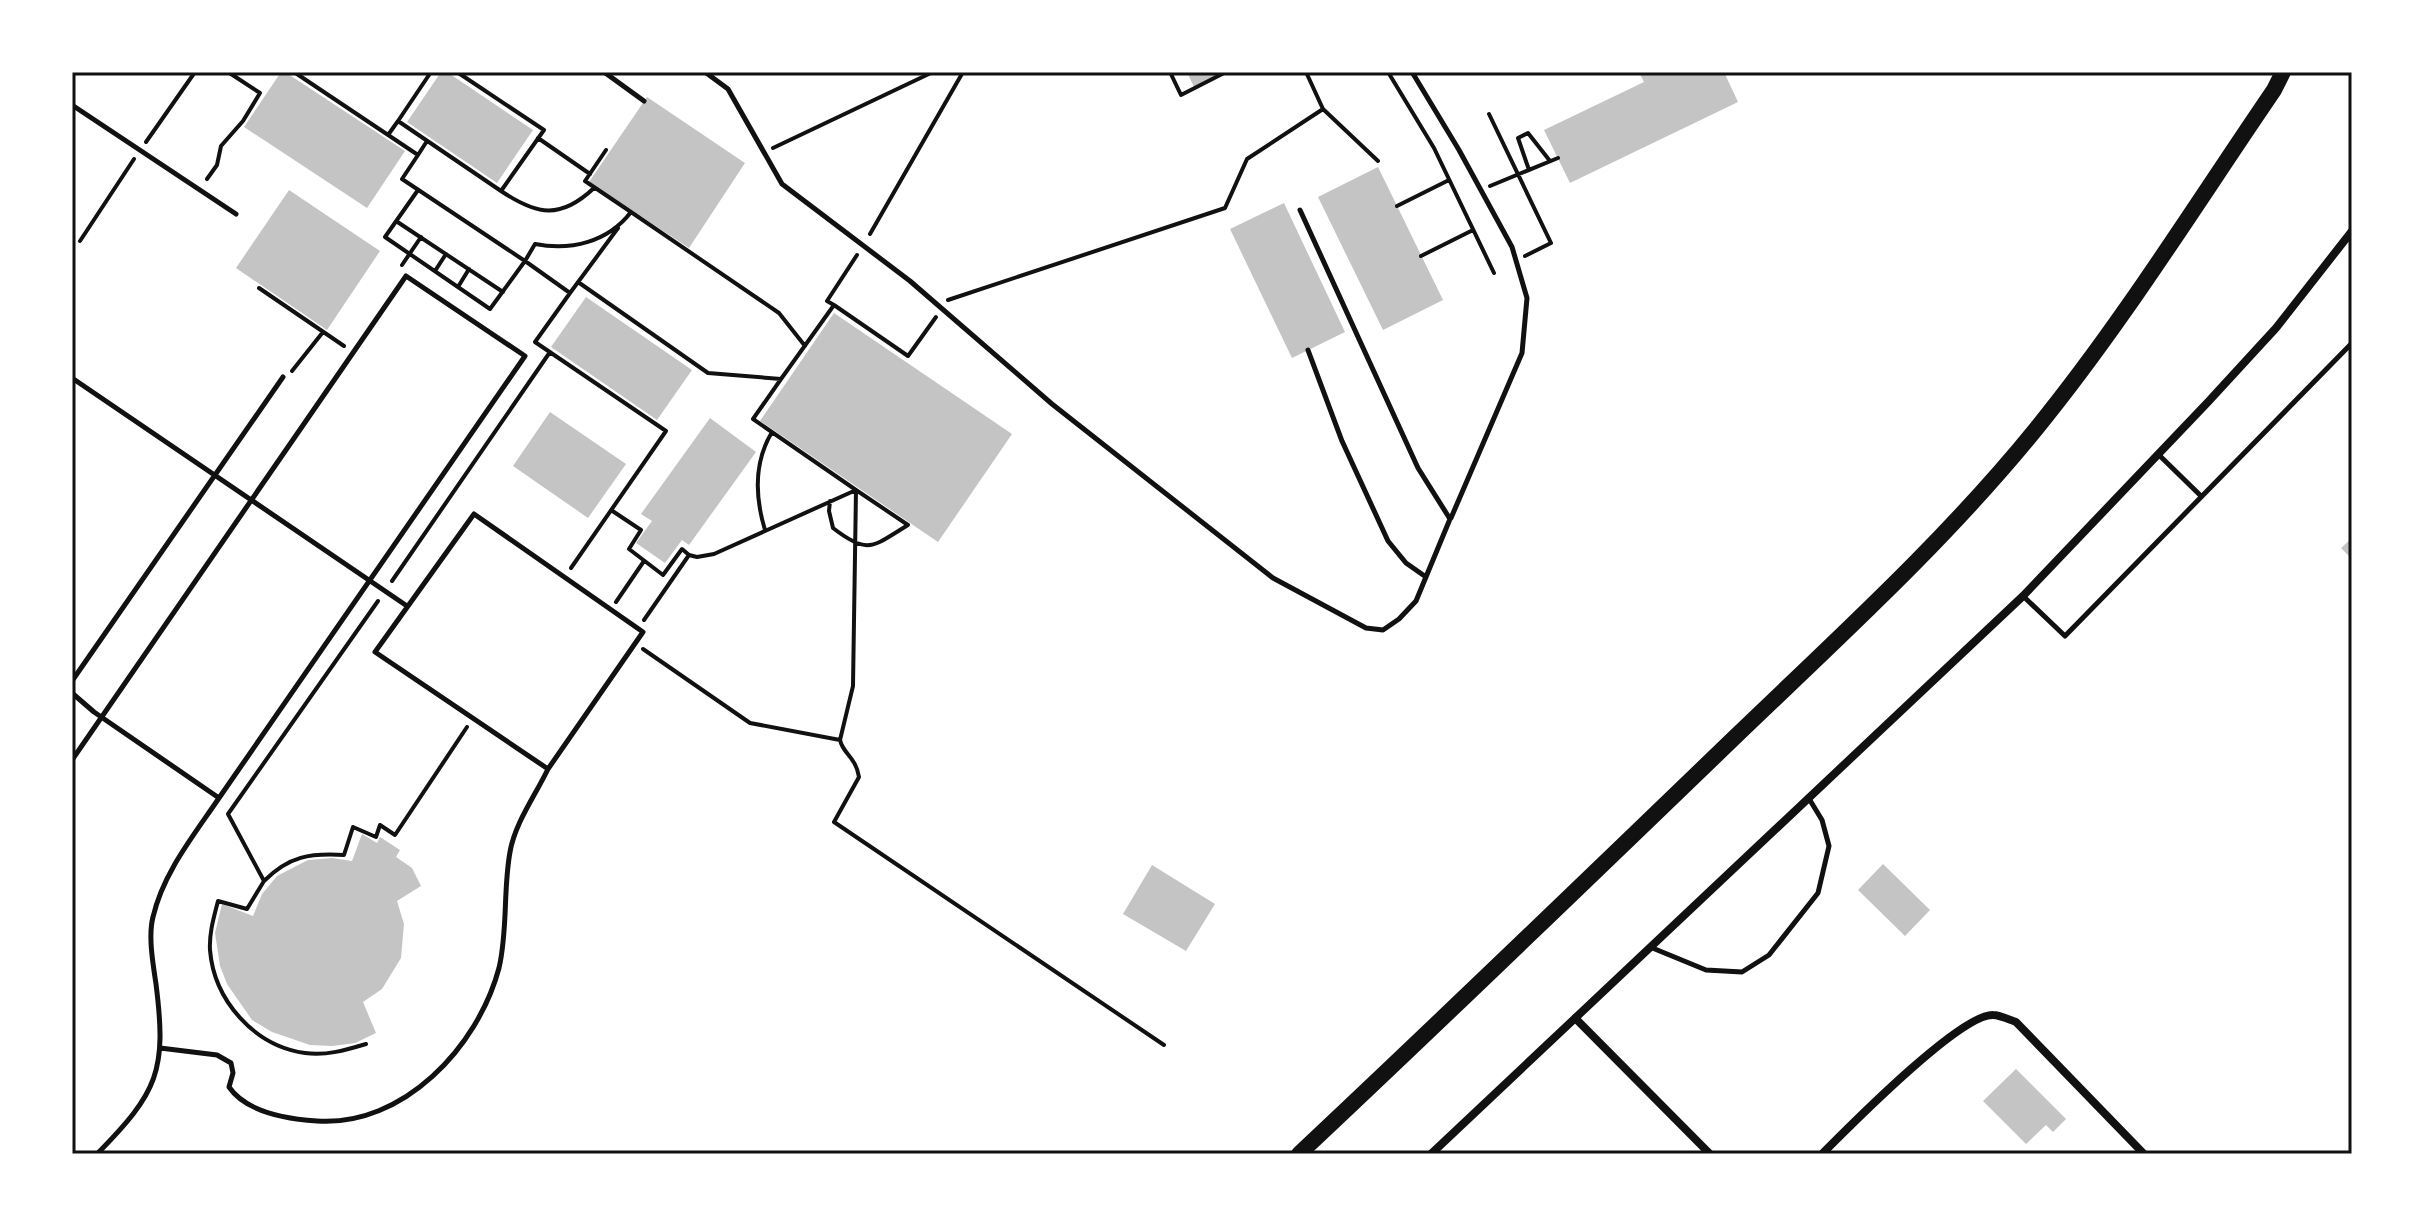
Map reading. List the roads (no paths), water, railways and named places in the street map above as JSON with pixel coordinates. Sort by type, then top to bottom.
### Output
[{"type":"highway","points":[[1299,1154],[1452,1011],[1899,579],[1983,491],[2105,340],[2274,90],[2283,72]]},
{"type":"street","points":[[1431,1154],[2023,596],[2276,328],[2352,231]]},
{"type":"street","points":[[1822,1154],[1899,1079],[1967,1025],[1992,1015],[2016,1022],[2144,1154]]},
{"type":"street","points":[[1575,1018],[1710,1154]]},
{"type":"lane","points":[[604,72],[644,101]]},
{"type":"lane","points":[[705,72],[728,89],[782,184],[941,308],[1052,404],[1273,578],[1366,628],[1383,630],[1416,601],[1522,353],[1527,298],[1512,247],[1412,72]]},
{"type":"lane","points":[[72,105],[236,214]]},
{"type":"lane","points":[[1300,210],[1418,468],[1450,519]]},
{"type":"lane","points":[[72,760],[406,276],[525,356],[187,845],[163,888],[152,919],[154,969],[162,1028],[159,1065],[135,1116],[97,1154]]},
{"type":"lane","points":[[2023,596],[2065,636],[2352,343]]},
{"type":"lane","points":[[1308,350],[1342,441],[1388,541],[1406,563],[1426,577]]},
{"type":"lane","points":[[72,681],[283,377]]},
{"type":"lane","points":[[72,378],[407,606]]},
{"type":"lane","points":[[2159,455],[2201,496]]},
{"type":"lane","points":[[160,1048],[217,1055],[231,1063],[233,1073],[229,1087],[237,1099],[266,1112],[333,1122],[363,1116],[391,1105],[424,1086],[447,1063],[467,1035],[485,1003],[498,969],[505,933],[510,852],[523,816],[548,769],[643,632],[474,514],[375,652],[548,769]]},
{"type":"lane","points":[[72,693],[102,718],[219,798]]},
{"type":"lane","points":[[1650,946],[1706,970],[1742,972],[1769,955],[1818,893],[1821,881],[1829,846],[1822,820],[1808,796]]}]
